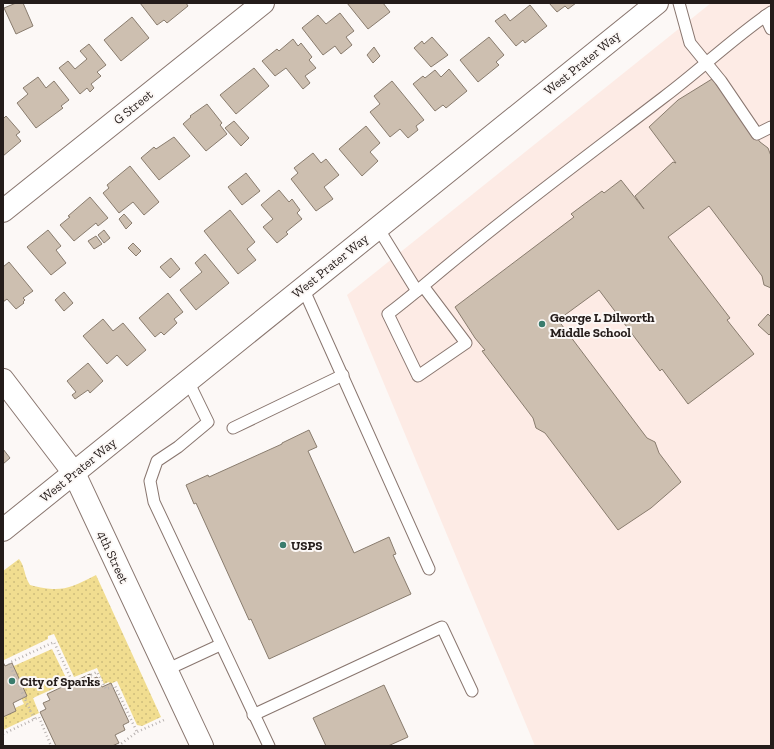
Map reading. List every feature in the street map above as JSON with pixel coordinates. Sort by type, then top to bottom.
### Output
[{"type":"main road","name":"G Street","points":[[3,211],[263,3]]},
{"type":"main road","name":"West Prater Way","points":[[3,530],[657,3]]},
{"type":"main road","name":"4th Street","points":[[3,380],[74,472],[202,746]]},
{"type":"lane","points":[[679,3],[690,42],[707,62],[757,134],[771,127]]},
{"type":"lane","points":[[378,228],[420,288],[466,343],[418,376],[388,314],[420,288],[476,241],[672,91],[713,56],[768,14],[771,30]]},
{"type":"lane","points":[[303,288],[429,569]]},
{"type":"lane","points":[[233,428],[343,375]]},
{"type":"lane","points":[[188,381],[208,422],[178,447],[157,461],[150,481],[154,502],[220,645],[269,746]]},
{"type":"lane","points":[[253,715],[442,627],[472,691]]},
{"type":"lane","points":[[166,670],[220,645]]},
{"type":"path","points":[[34,719],[8,663],[54,642],[74,683],[96,672],[106,689],[115,686],[137,732]]},
{"type":"path","points":[[3,734],[39,717],[51,746]]},
{"type":"path","points":[[118,746],[137,732],[164,720]]},
{"type":"shaded area","points":[[711,3],[771,3],[771,746],[535,746],[347,295]]},
{"type":"shaded area","points":[[19,559],[30,585],[49,589],[64,588],[79,584],[96,575],[161,717],[142,726],[137,725],[117,681],[110,684],[109,682],[104,684],[97,668],[74,677],[54,634],[48,636],[48,639],[4,660],[3,571]]},
{"type":"shaded area","points":[[52,649],[68,682],[33,698],[39,713],[3,730],[3,716],[24,704],[7,669]]},
{"type":"building","points":[[16,3],[23,3],[33,26],[16,34],[4,8]]},
{"type":"building","points":[[140,3],[186,3],[188,6],[167,23],[164,20],[157,25]]},
{"type":"building","points":[[347,3],[383,3],[390,12],[368,29]]},
{"type":"building","points":[[549,3],[576,3],[568,9],[565,6],[557,12]]},
{"type":"building","points":[[530,5],[547,26],[525,43],[523,40],[516,46],[495,21],[505,14],[510,21]]},
{"type":"building","points":[[340,13],[354,31],[346,37],[352,45],[341,54],[335,46],[323,55],[302,28],[318,15],[326,24]]},
{"type":"building","points":[[132,17],[149,38],[121,61],[104,40]]},
{"type":"building","points":[[432,37],[448,55],[431,67],[414,48],[422,41],[424,44]]},
{"type":"building","points":[[489,37],[504,55],[496,62],[499,65],[478,82],[460,60]]},
{"type":"building","points":[[293,39],[298,46],[301,43],[312,57],[309,60],[316,68],[305,76],[310,83],[303,89],[286,68],[275,76],[262,61],[277,49],[279,51]]},
{"type":"building","points":[[89,44],[106,65],[97,72],[101,76],[91,84],[94,88],[90,92],[87,88],[80,94],[59,68],[68,61],[75,69],[87,59],[80,51]]},
{"type":"building","points":[[374,47],[380,56],[373,63],[367,55]]},
{"type":"building","points":[[254,68],[269,86],[236,114],[220,95]]},
{"type":"building","points":[[449,69],[467,91],[446,108],[443,105],[435,111],[413,84],[423,76],[425,78],[435,70],[441,77]]},
{"type":"building","points":[[38,77],[46,88],[54,81],[69,100],[61,106],[63,108],[36,128],[17,103],[28,94],[23,88]]},
{"type":"building","points":[[712,79],[760,142],[768,148],[771,156],[771,288],[764,285],[762,276],[709,206],[668,237],[730,318],[727,320],[754,354],[688,404],[662,369],[660,371],[599,290],[558,320],[647,438],[655,442],[659,453],[681,482],[651,508],[618,530],[545,433],[536,428],[533,418],[482,351],[485,350],[475,338],[455,307],[574,217],[571,214],[602,191],[604,193],[621,180],[644,209],[635,196],[673,162],[676,163],[649,127],[678,100]]},
{"type":"building","points":[[392,81],[424,120],[416,126],[418,130],[408,138],[400,129],[390,137],[370,112],[380,104],[374,96]]},
{"type":"building","points":[[207,104],[222,123],[220,125],[227,134],[206,151],[183,124],[191,117],[190,116]]},
{"type":"building","points":[[6,116],[20,132],[16,135],[21,141],[3,156],[3,119]]},
{"type":"building","points":[[234,121],[249,138],[241,146],[225,128]]},
{"type":"building","points":[[366,126],[380,143],[370,152],[378,161],[362,176],[339,149]]},
{"type":"building","points":[[174,137],[190,156],[159,180],[141,158],[154,147],[156,149]]},
{"type":"building","points":[[313,153],[321,163],[326,159],[339,175],[324,187],[333,199],[316,211],[291,179],[298,173],[294,168]]},
{"type":"building","points":[[130,166],[159,202],[144,215],[133,202],[119,213],[103,193],[109,188],[107,185]]},
{"type":"building","points":[[246,173],[260,191],[242,205],[228,187]]},
{"type":"building","points":[[279,190],[289,202],[292,199],[300,210],[297,213],[302,219],[286,232],[288,234],[277,243],[263,227],[273,219],[261,205]]},
{"type":"building","points":[[90,197],[108,218],[98,226],[96,223],[74,241],[60,225]]},
{"type":"building","points":[[230,210],[255,242],[247,249],[256,260],[238,274],[204,231]]},
{"type":"building","points":[[124,214],[132,223],[126,229],[119,219]]},
{"type":"building","points":[[48,230],[61,246],[56,250],[66,263],[51,275],[27,247]]},
{"type":"building","points":[[104,230],[110,238],[104,243],[98,235]]},
{"type":"building","points":[[96,236],[102,244],[94,249],[88,241]]},
{"type":"building","points":[[133,243],[141,251],[136,256],[128,248]]},
{"type":"building","points":[[205,254],[229,283],[196,310],[180,290],[202,272],[195,263]]},
{"type":"building","points":[[171,258],[180,269],[170,278],[160,267]]},
{"type":"building","points":[[9,262],[33,291],[23,298],[25,300],[23,302],[24,303],[16,309],[7,299],[3,302],[3,267]]},
{"type":"building","points":[[64,292],[73,303],[64,311],[55,300]]},
{"type":"building","points":[[168,293],[183,312],[174,319],[177,323],[164,335],[161,332],[155,337],[139,318]]},
{"type":"building","points":[[768,314],[771,317],[771,333],[769,335],[758,325]]},
{"type":"building","points":[[103,319],[113,331],[123,323],[146,350],[127,366],[117,355],[107,364],[83,336]]},
{"type":"building","points":[[88,363],[103,381],[90,393],[88,390],[75,399],[72,395],[76,392],[67,381]]},
{"type":"building","name":"USPS","points":[[309,430],[317,447],[308,451],[354,553],[389,537],[396,554],[393,555],[411,594],[269,659],[251,619],[249,620],[196,503],[194,504],[186,485],[208,475],[209,477]]},
{"type":"building","points":[[3,449],[10,458],[3,464]]},
{"type":"building","name":"City of Sparks","points":[[3,662],[5,666],[12,663],[27,696],[13,703],[16,711],[3,717]]},
{"type":"building","points":[[90,674],[92,679],[97,677],[102,687],[111,683],[129,722],[123,725],[125,730],[115,735],[119,743],[112,746],[56,746],[40,712],[46,709],[43,703],[50,700],[47,694]]},
{"type":"building","points":[[384,685],[408,737],[388,746],[326,746],[313,718]]},
{"type":"place","name":"George L Dilworth Middle School","points":[[542,324]]},
{"type":"place","name":"USPS","points":[[283,545]]},
{"type":"place","name":"City of Sparks","points":[[12,681]]}]
